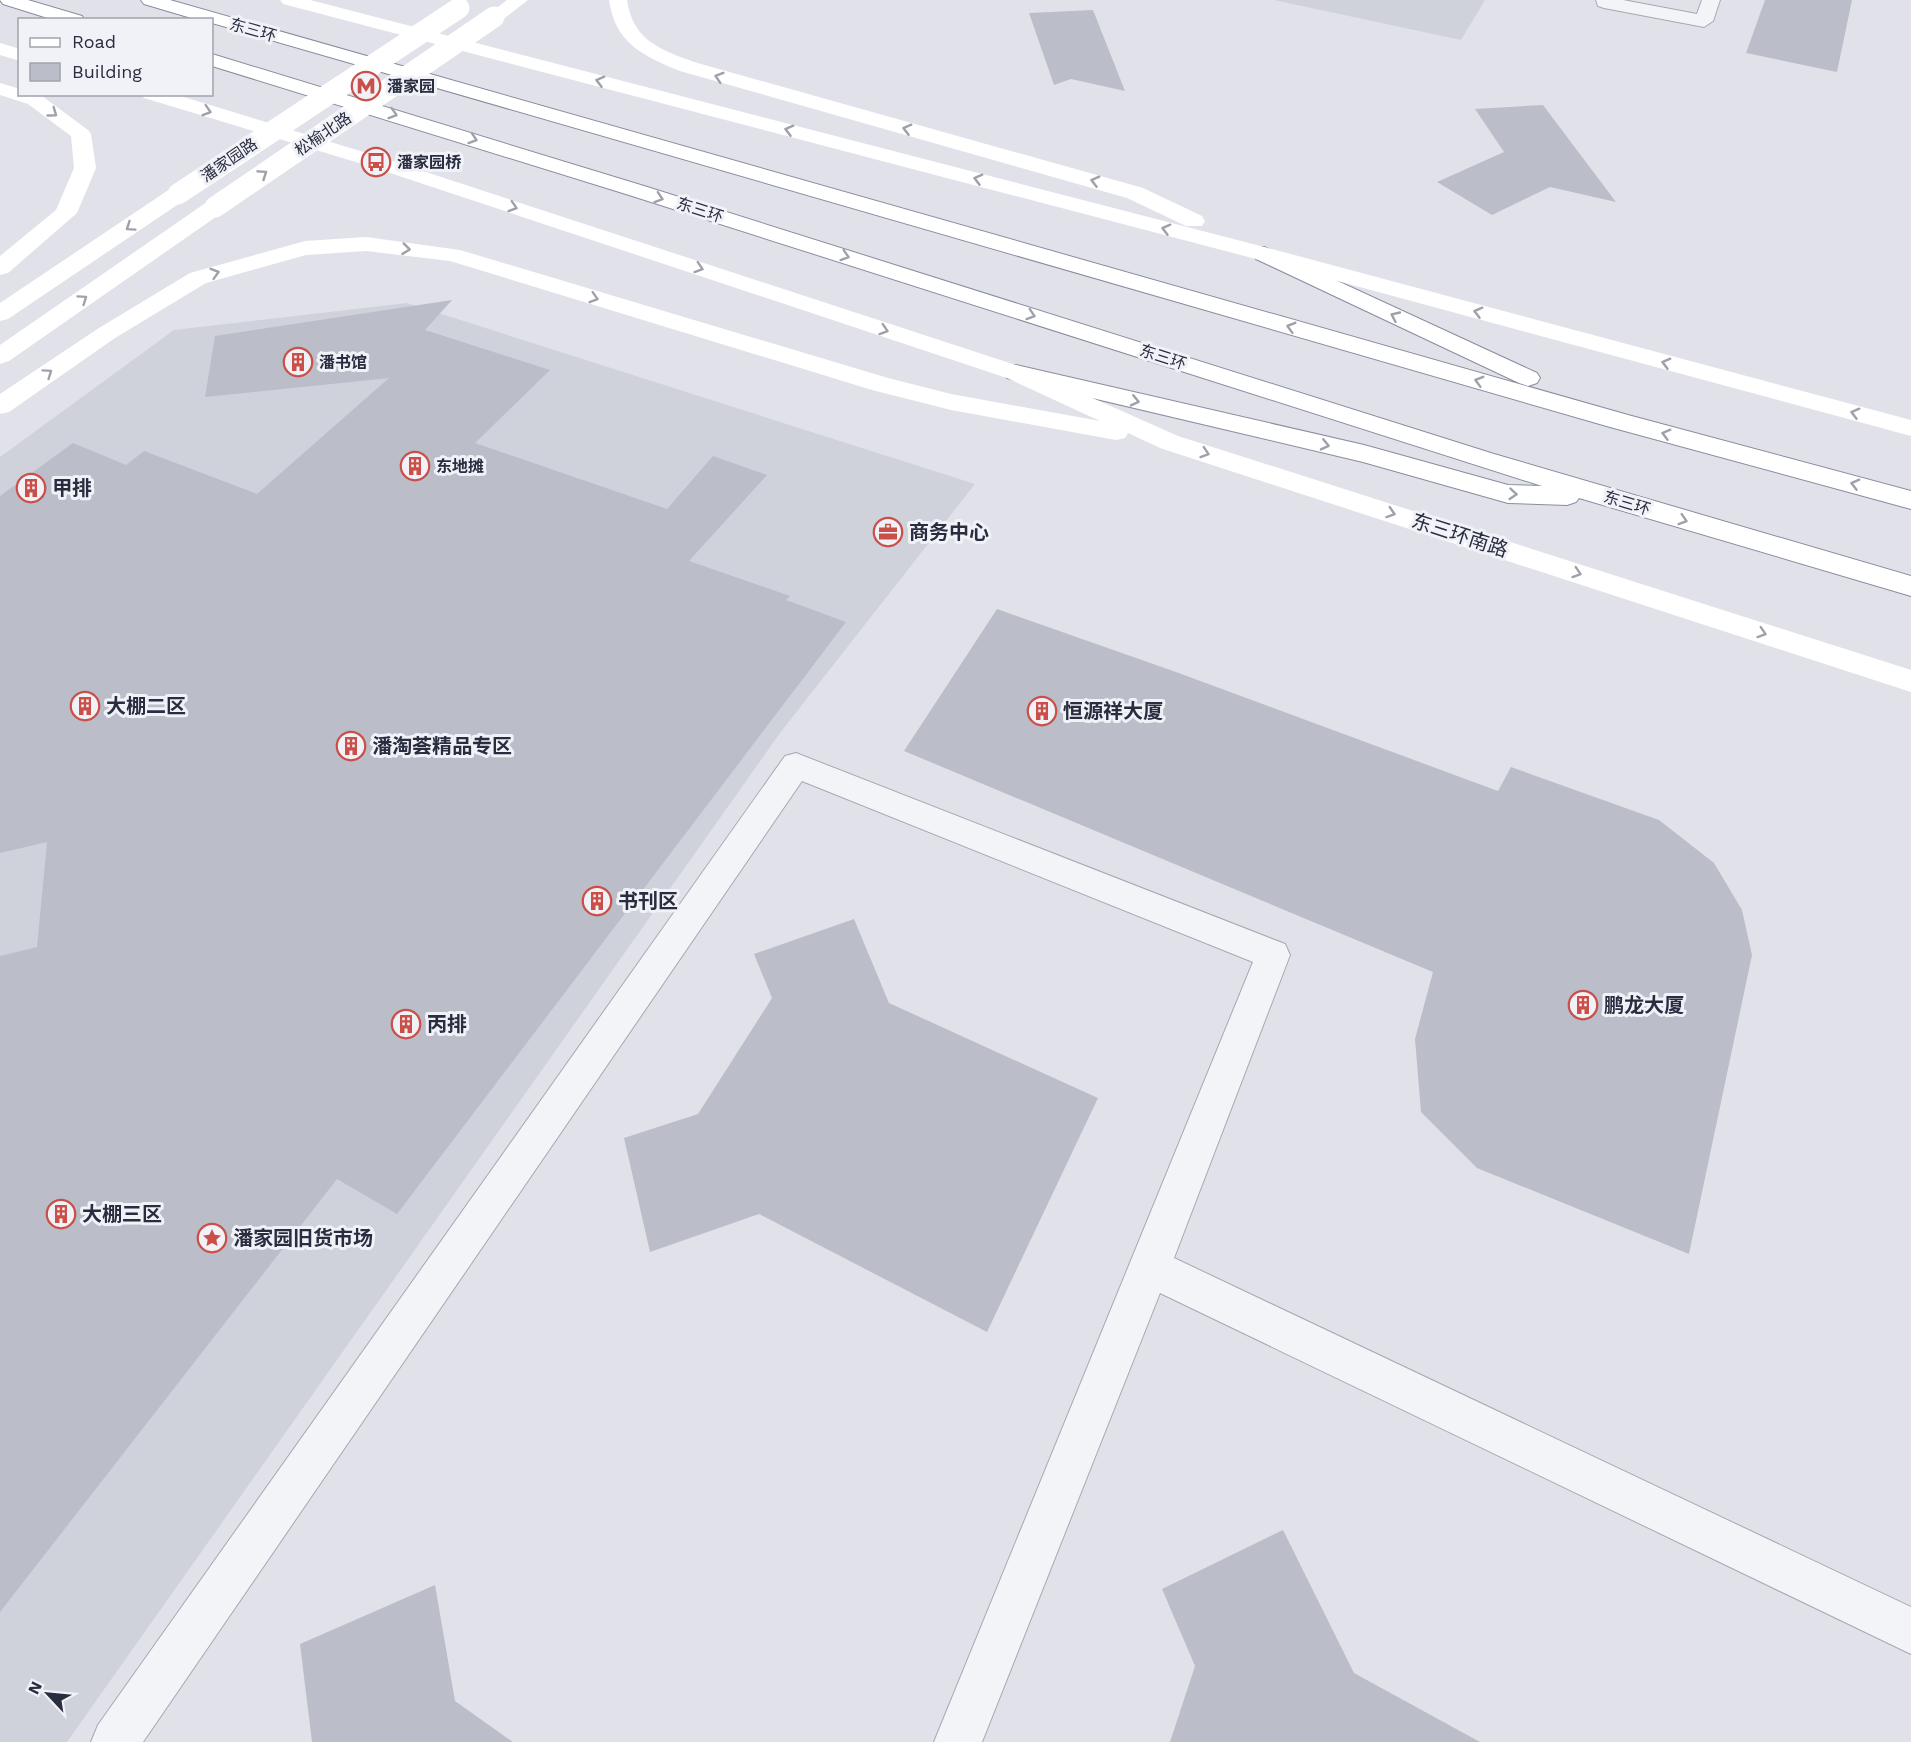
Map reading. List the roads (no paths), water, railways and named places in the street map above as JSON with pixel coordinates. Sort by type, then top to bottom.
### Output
[{"type":"main road","points":[[9,0],[68,18]]},
{"type":"main road","name":"东三环","points":[[150,0],[212,18]]},
{"type":"main road","points":[[289,0],[1264,254],[1911,428]]},
{"type":"main road","name":"松榆北路","points":[[215,207],[519,0]]},
{"type":"main road","points":[[618,0],[618,11],[630,38],[669,60],[730,81],[1135,193],[1619,421],[1911,500]]},
{"type":"main road","name":"潘家园路","points":[[0,314],[465,4]]},
{"type":"main road","name":"东三环","points":[[213,18],[1619,421]]},
{"type":"main road","points":[[0,49],[18,54]]},
{"type":"main road","name":"东三环","points":[[213,60],[417,121],[1607,497],[1911,586]]},
{"type":"main road","points":[[0,89],[18,95]]},
{"type":"main road","points":[[0,268],[66,213],[85,168],[81,134],[35,100],[22,96]]},
{"type":"main road","points":[[158,96],[376,162],[1016,374],[1364,454],[1508,494],[1607,497]]},
{"type":"main road","name":"潘家园路","points":[[0,356],[215,207]]},
{"type":"main road","points":[[0,406],[107,333],[198,278],[305,248],[366,244],[452,255],[870,381],[931,397],[1169,442]]},
{"type":"main road","name":"东三环南路","points":[[1016,374],[1169,442],[1911,681]]},
{"type":"main road","points":[[1793,552],[1911,610]]},
{"type":"street","points":[[1605,0],[1604,2],[1704,21],[1711,0]]},
{"type":"street","points":[[115,1742],[796,765],[1273,955],[1150,1268],[958,1742]]},
{"type":"street","points":[[1150,1268],[1911,1631]]},
{"type":"place","name":"潘家园","points":[[366,86]]},
{"type":"place","name":"潘家园桥","points":[[376,162]]},
{"type":"place","name":"潘书馆","points":[[298,362]]},
{"type":"place","name":"东地摊","points":[[415,466]]},
{"type":"place","name":"甲排","points":[[31,488]]},
{"type":"place","name":"商务中心","points":[[888,532]]},
{"type":"place","name":"大棚二区","points":[[85,706]]},
{"type":"place","name":"恒源祥大厦","points":[[1042,711]]},
{"type":"place","name":"潘淘荟精品专区","points":[[351,746]]},
{"type":"place","name":"书刊区","points":[[597,901]]},
{"type":"place","name":"鹏龙大厦","points":[[1583,1005]]},
{"type":"place","name":"丙排","points":[[406,1024]]},
{"type":"place","name":"大棚三区","points":[[61,1214]]},
{"type":"place","name":"潘家园旧货市场","points":[[212,1238]]}]
